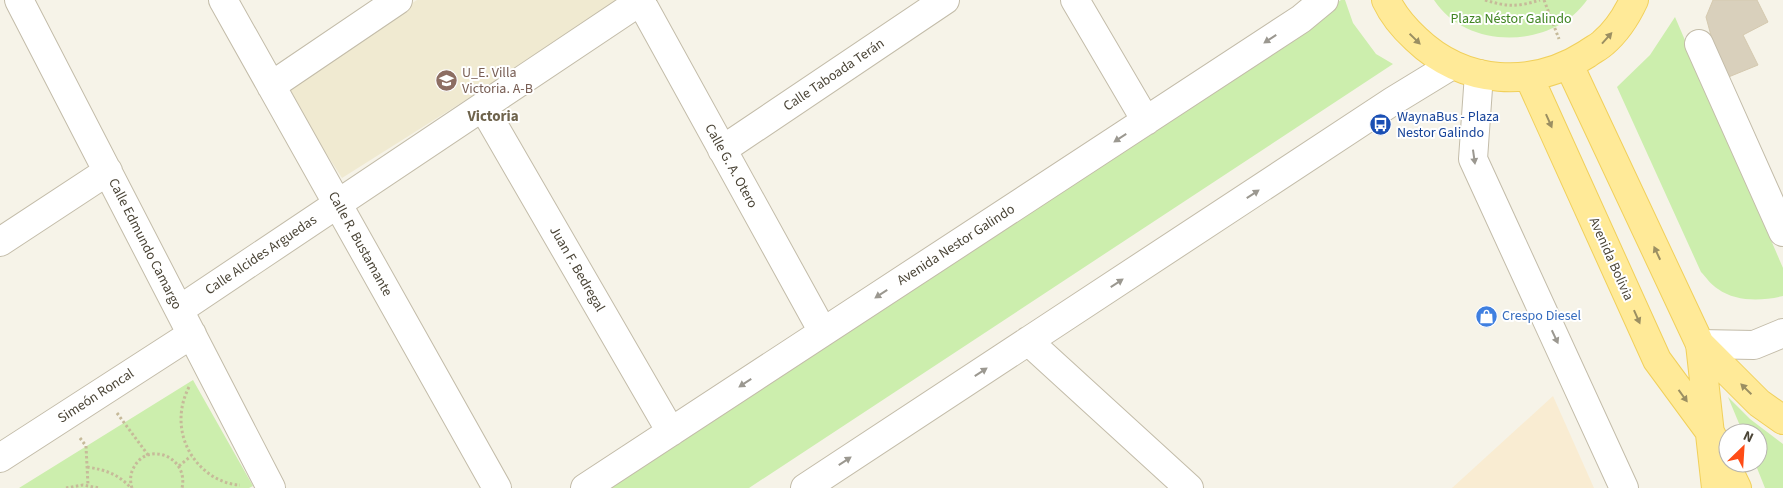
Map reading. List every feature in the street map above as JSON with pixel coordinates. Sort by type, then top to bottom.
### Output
[{"type":"main road","points":[[1386,0],[1406,30],[1427,50],[1452,65],[1479,74],[1504,78],[1529,77],[1569,65],[1603,43],[1629,12],[1634,0]]},
{"type":"main road","name":"Avenida Bolivia","points":[[1569,65],[1700,344],[1710,432]]},
{"type":"main road","name":"Avenida Bolivia","points":[[1529,77],[1657,360],[1710,432],[1737,488]]},
{"type":"main road","points":[[1700,344],[1759,403],[1783,420]]},
{"type":"main road","points":[[1710,432],[1716,488]]},
{"type":"street","name":"Calle Edmundo Camargo","points":[[19,0],[192,334],[260,486]]},
{"type":"street","name":"Calle R. Bustamante","points":[[223,0],[497,488]]},
{"type":"street","points":[[271,86],[398,0]]},
{"type":"street","name":"Calle G. A. Otero","points":[[641,0],[823,332]]},
{"type":"street","name":"Calle Alcides Arguedas","points":[[179,310],[641,0]]},
{"type":"street","name":"Calle Taboada Terán","points":[[722,150],[945,0]]},
{"type":"street","points":[[1075,0],[1146,121]]},
{"type":"street","name":"Avenida Nestor Galindo","points":[[585,488],[1146,121],[1296,10],[1324,0]]},
{"type":"street","points":[[1700,44],[1783,232]]},
{"type":"street","points":[[805,488],[1385,107],[1452,65]]},
{"type":"street","points":[[1479,74],[1473,159],[1624,488]]},
{"type":"street","name":"Juan F. Bedregal","points":[[483,107],[671,432]]},
{"type":"street","points":[[0,242],[108,172]]},
{"type":"street","name":"Simeón Roncal","points":[[0,458],[192,334]]},
{"type":"street","points":[[1700,344],[1754,345],[1783,334]]},
{"type":"street","points":[[1028,341],[1189,488]]},
{"type":"path","points":[[1485,0],[1503,6],[1524,5],[1540,0]]},
{"type":"path","points":[[1544,0],[1569,65]]},
{"type":"path","points":[[193,380],[183,398],[180,418],[182,438],[191,456],[203,470],[218,480],[235,485],[260,486]]},
{"type":"path","points":[[103,391],[148,455]]},
{"type":"path","points":[[64,416],[86,446],[88,485]]},
{"type":"path","points":[[131,488],[131,474],[134,466],[140,459],[148,455],[157,454],[166,456],[179,466],[182,474],[182,488]]},
{"type":"path","points":[[179,466],[191,456]]},
{"type":"path","points":[[87,467],[105,470],[121,478],[131,488]]},
{"type":"path","points":[[66,488],[83,484],[99,488]]},
{"type":"shaded area","points":[[417,0],[624,0],[342,178],[282,85]]},
{"type":"shaded area","points":[[1553,396],[1594,488],[1452,488]]},
{"type":"green space","points":[[1341,0],[1345,0],[1353,23],[1376,54],[1393,64],[749,488],[599,488]]},
{"type":"green space","name":"Plaza Néstor Galindo","points":[[1434,0],[1587,0],[1572,16],[1553,28],[1532,35],[1510,38],[1488,35],[1467,28],[1449,17]]},
{"type":"green space","points":[[1675,17],[1783,268],[1783,296],[1767,299],[1749,299],[1733,296],[1715,287],[1701,272],[1617,87],[1650,55]]},
{"type":"green space","points":[[193,380],[253,486],[249,488],[19,488]]},
{"type":"green space","points":[[1728,397],[1755,423],[1739,423]]},
{"type":"green space","points":[[1768,433],[1783,444],[1783,488],[1765,488],[1759,473],[1768,473]]},
{"type":"building","points":[[1713,0],[1757,0],[1768,22],[1743,35],[1758,65],[1726,78],[1706,17]]},
{"type":"place","name":"U_E. Villa Victoria. A-B","points":[[446,81]]},
{"type":"place","name":"WaynaBus - Plaza Nestor Galindo","points":[[1381,125]]},
{"type":"place","name":"Crespo Diesel","points":[[1486,316]]},
{"type":"district","name":"Victoria","points":[[493,116]]}]
